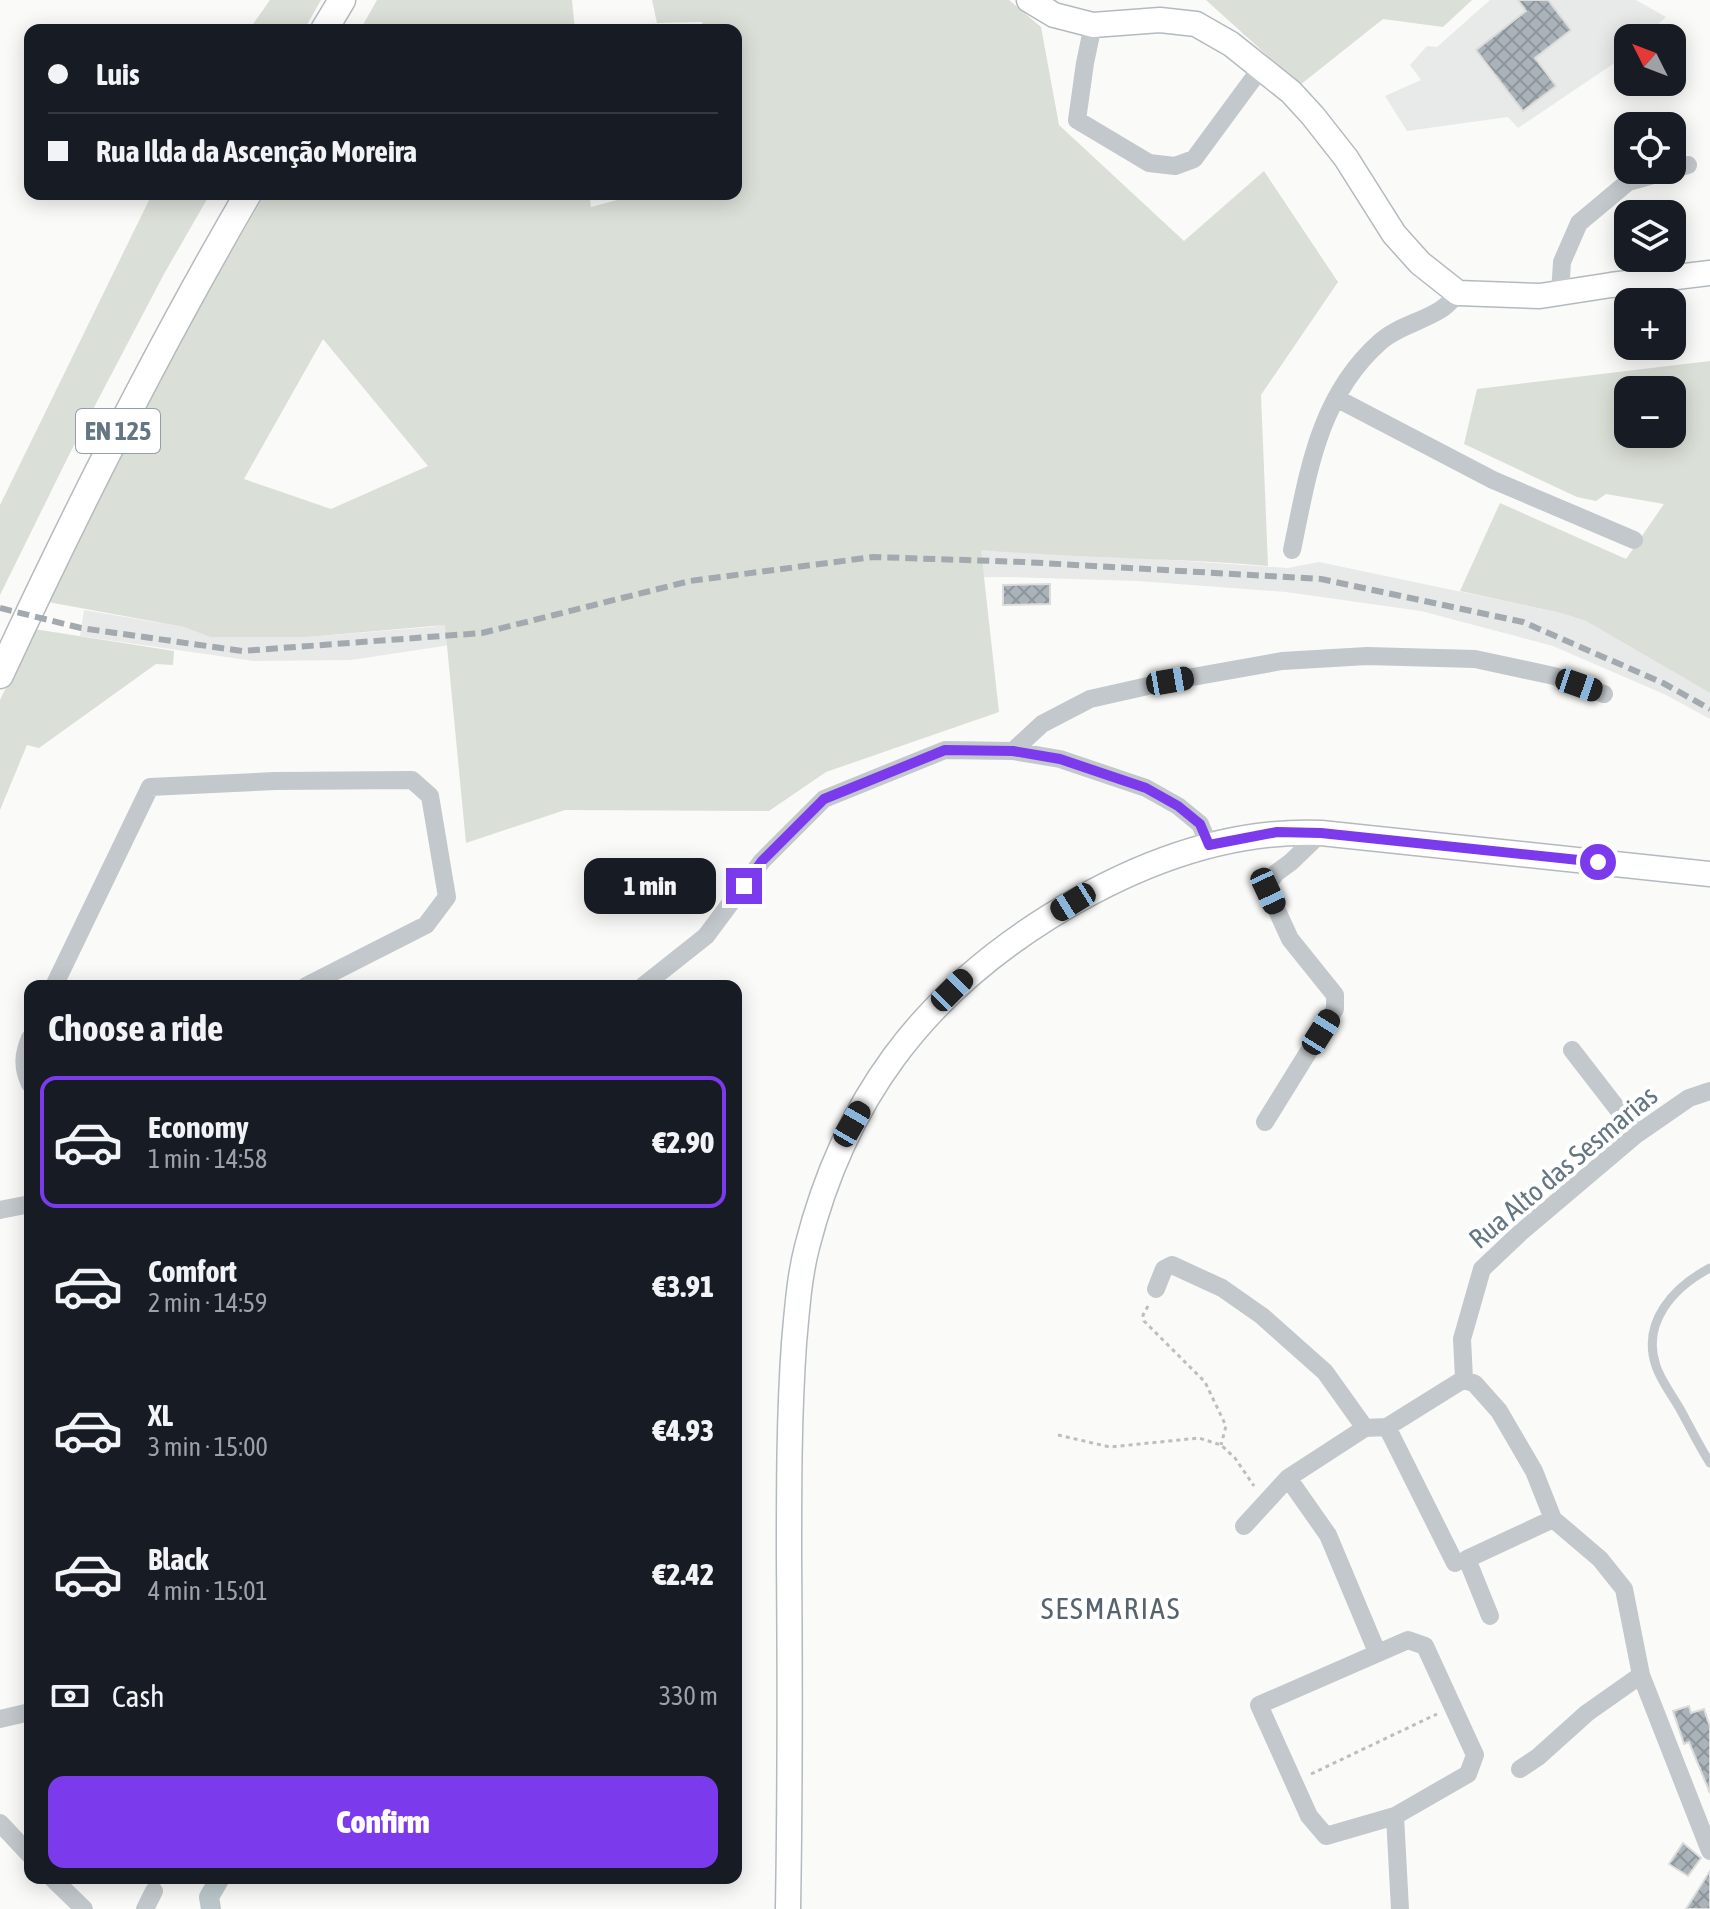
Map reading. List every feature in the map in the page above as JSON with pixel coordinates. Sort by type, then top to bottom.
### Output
[{"type":"main road","points":[[328,24],[342,0]]},
{"type":"main road","points":[[346,24],[360,0]]},
{"type":"main road","points":[[1029,0],[1054,15],[1093,25],[1160,20],[1196,24],[1231,44],[1291,92],[1313,116],[1346,158],[1394,234],[1420,263],[1458,293],[1540,296],[1710,273]]},
{"type":"main road","name":"EN 125","points":[[0,639],[144,345],[227,200]]},
{"type":"main road","name":"EN 125","points":[[0,675],[145,379],[245,200]]},
{"type":"main road","points":[[788,1909],[789,1409],[797,1307],[807,1249],[828,1177],[852,1124],[882,1071],[920,1023],[969,974],[1032,927],[1093,890],[1156,861],[1209,845],[1277,832],[1321,833],[1710,874]]},
{"type":"street","points":[[1093,25],[1077,120],[1149,163],[1175,166],[1194,159],[1261,68]]},
{"type":"street","points":[[1560,293],[1562,262],[1579,223],[1626,184]]},
{"type":"street","points":[[1292,550],[1317,438],[1357,364],[1383,339],[1442,310],[1458,293]]},
{"type":"street","points":[[1336,398],[1493,480],[1634,540]]},
{"type":"street","points":[[1013,751],[1042,724],[1090,699],[1282,661],[1367,656],[1475,659],[1554,676],[1604,694]]},
{"type":"street","points":[[651,980],[706,936],[762,861],[824,799],[945,750],[1013,751],[1060,759],[1146,788],[1178,806],[1200,824],[1209,845]]},
{"type":"street","points":[[57,980],[150,787],[275,781],[412,780],[430,796],[447,897],[426,925],[318,980]]},
{"type":"street","points":[[1265,1122],[1335,1009],[1335,995],[1290,939],[1268,891],[1268,884],[1276,873],[1321,833]]},
{"type":"street","points":[[1572,1050],[1637,1134]]},
{"type":"street","name":"Rua Alto das Sesmarias","points":[[1464,1379],[1462,1339],[1482,1269],[1637,1134],[1689,1098],[1710,1091]]},
{"type":"street","points":[[0,1210],[24,1205]]},
{"type":"street","points":[[1156,1289],[1167,1265],[1222,1288],[1262,1316],[1325,1372],[1365,1428]]},
{"type":"street","points":[[1244,1526],[1288,1478],[1365,1428],[1387,1427],[1464,1379],[1475,1384],[1499,1411],[1534,1471],[1553,1519],[1600,1559],[1624,1589],[1641,1675],[1710,1851]]},
{"type":"street","points":[[1387,1427],[1455,1563],[1490,1616]]},
{"type":"street","points":[[1288,1478],[1328,1535],[1377,1652]]},
{"type":"street","points":[[1455,1563],[1553,1519]]},
{"type":"street","points":[[1408,1640],[1425,1646],[1475,1755],[1468,1774],[1395,1816],[1326,1836],[1309,1816],[1259,1705],[1377,1652],[1408,1640]]},
{"type":"street","points":[[1520,1769],[1587,1713],[1641,1675]]},
{"type":"street","points":[[0,1719],[24,1713]]},
{"type":"street","points":[[1395,1816],[1400,1909]]},
{"type":"street","points":[[0,1823],[24,1849]]},
{"type":"street","points":[[58,1884],[84,1909]]},
{"type":"street","points":[[145,1909],[154,1891]]},
{"type":"lane","points":[[1710,1268],[1690,1278],[1671,1296],[1656,1318],[1652,1347],[1656,1367],[1710,1463]]},
{"type":"path","points":[[1156,1289],[1143,1315],[1144,1321],[1205,1382],[1226,1426],[1221,1445]]},
{"type":"path","points":[[1058,1435],[1110,1447],[1199,1438],[1221,1445],[1235,1458],[1265,1502]]},
{"type":"path","points":[[1293,1783],[1452,1707]]},
{"type":"shaded area","points":[[270,0],[321,0],[307,24],[253,24]]},
{"type":"shaded area","points":[[377,0],[572,0],[574,24],[363,24]]},
{"type":"shaded area","points":[[652,0],[1009,0],[1041,27],[1059,125],[1184,241],[1264,171],[1338,282],[1261,395],[1268,566],[981,550],[999,712],[826,772],[769,811],[565,810],[466,843],[445,625],[307,637],[210,637],[184,627],[48,602],[159,376],[262,200],[590,200],[591,207],[617,200],[742,200],[742,24],[657,23]],"holes":[[[323,339],[428,466],[331,509],[244,479]]]},
{"type":"shaded area","points":[[1206,0],[1472,0],[1443,27],[1383,19],[1300,85]]},
{"type":"shaded area","points":[[1490,0],[1636,0],[1666,17],[1658,24],[1614,24],[1614,63],[1518,128],[1508,117],[1407,131],[1385,96],[1421,80],[1410,65],[1427,46],[1437,47]]},
{"type":"shaded area","points":[[149,200],[207,200],[69,455],[0,595],[0,505]]},
{"type":"shaded area","points":[[1710,361],[1710,693],[1586,621],[1460,591],[1500,503],[1626,559],[1664,504],[1606,494],[1596,501],[1577,497],[1464,444],[1477,389]]},
{"type":"shaded area","points":[[928,543],[1288,568],[1319,562],[1561,613],[1586,621],[1710,693],[1710,719],[1666,695],[1553,646],[1421,611],[1286,592],[1138,581],[895,578],[351,660],[254,661],[80,636],[84,610],[184,627],[210,637],[307,637],[432,627],[723,565]]},
{"type":"shaded area","points":[[34,629],[174,651],[173,665],[156,664],[39,748],[27,745],[0,810],[0,700]]},
{"type":"building","points":[[1518,0],[1548,0],[1571,30],[1535,58],[1556,86],[1523,111],[1476,50],[1526,11]]},
{"type":"building","points":[[1050,584],[1050,604],[1003,605],[1003,585]]},
{"type":"building","points":[[1689,1706],[1691,1713],[1704,1709],[1710,1727],[1710,1793],[1689,1742],[1684,1744],[1673,1711]]},
{"type":"building","points":[[1683,1843],[1701,1858],[1688,1876],[1669,1864]]},
{"type":"building","points":[[1710,1871],[1710,1909],[1686,1909]]},
{"type":"waterway","points":[[211,1909],[209,1897],[217,1884]]},
{"type":"railway","points":[[0,608],[81,628],[242,651],[482,633],[690,581],[873,557],[1024,562],[1321,579],[1523,622],[1663,683],[1710,709]]},
{"type":"district","name":"SESMARIAS","points":[[1111,1609]]},
{"type":"route","points":[[744,886],[762,861],[824,799],[945,750],[1013,751],[1060,759],[1146,788],[1178,806],[1200,824],[1209,845],[1277,832],[1321,833],[1598,862]]}]
